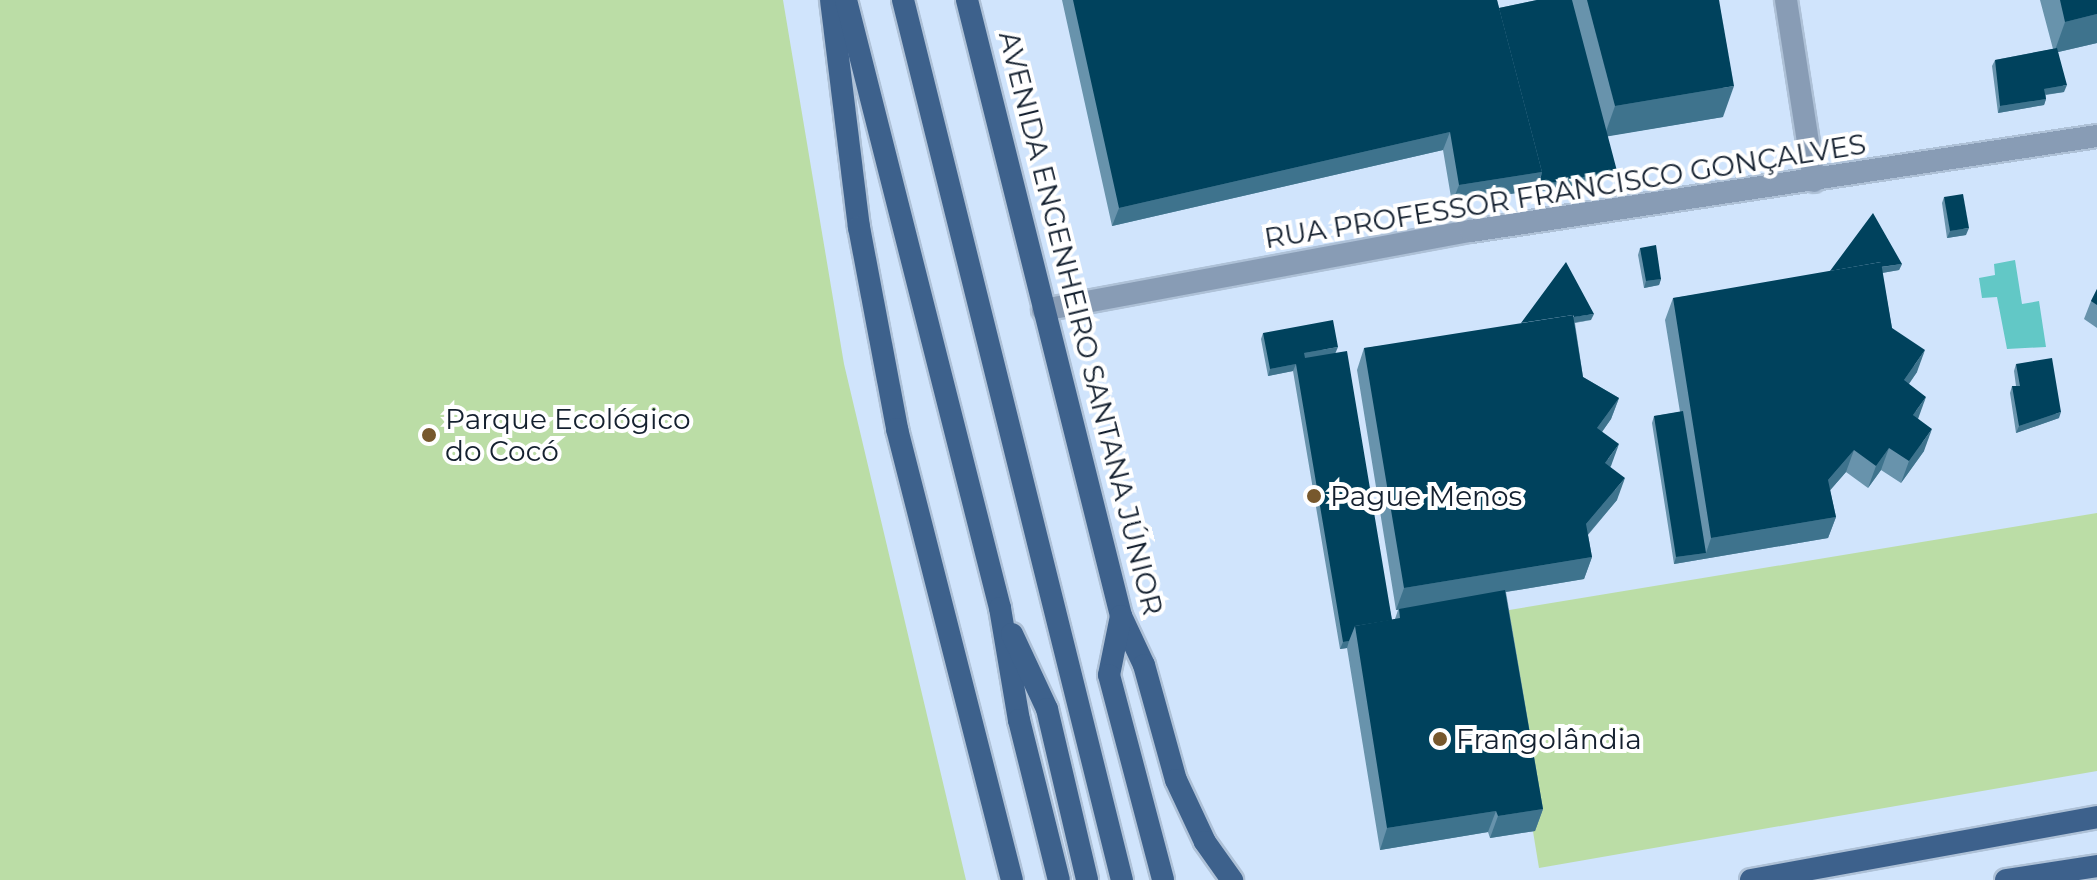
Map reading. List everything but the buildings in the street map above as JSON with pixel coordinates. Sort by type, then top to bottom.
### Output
[{"type":"main road","points":[[831,0],[859,227],[897,429],[1012,880]]},
{"type":"main road","points":[[846,0],[1000,608],[1019,720],[1059,880]]},
{"type":"main road","name":"AVENIDA ENGENHEIRO SANTANA JÚNIOR","points":[[967,0],[1121,616],[1144,665],[1176,780],[1205,842],[1232,880]]},
{"type":"main road","points":[[904,5],[1122,880]]},
{"type":"main road","points":[[1000,608],[1047,709],[1087,880]]},
{"type":"main road","points":[[1121,616],[1109,675],[1163,880]]},
{"type":"main road","points":[[1751,880],[2097,817]]},
{"type":"main road","points":[[2006,880],[2097,866]]},
{"type":"street","points":[[1786,0],[1814,181]]},
{"type":"street","name":"RUA PROFESSOR FRANCISCO GONÇALVES","points":[[1043,310],[1471,231],[2097,136]]},
{"type":"shaded area","name":"Parque Ecológico do Cocó","points":[[0,0],[783,0],[844,364],[966,880],[0,880]]},
{"type":"shaded area","points":[[2015,260],[2022,304],[2039,301],[2046,347],[2007,349],[1997,297],[1982,298],[1979,278],[1995,275],[1994,264]]},
{"type":"shaded area","points":[[2097,513],[2097,771],[1539,868],[1497,612]]},
{"type":"place","name":"Parque Ecológico do Cocó","points":[[429,435]]},
{"type":"place","name":"Pague Menos","points":[[1314,496]]},
{"type":"place","name":"Frangolândia","points":[[1440,739]]}]
